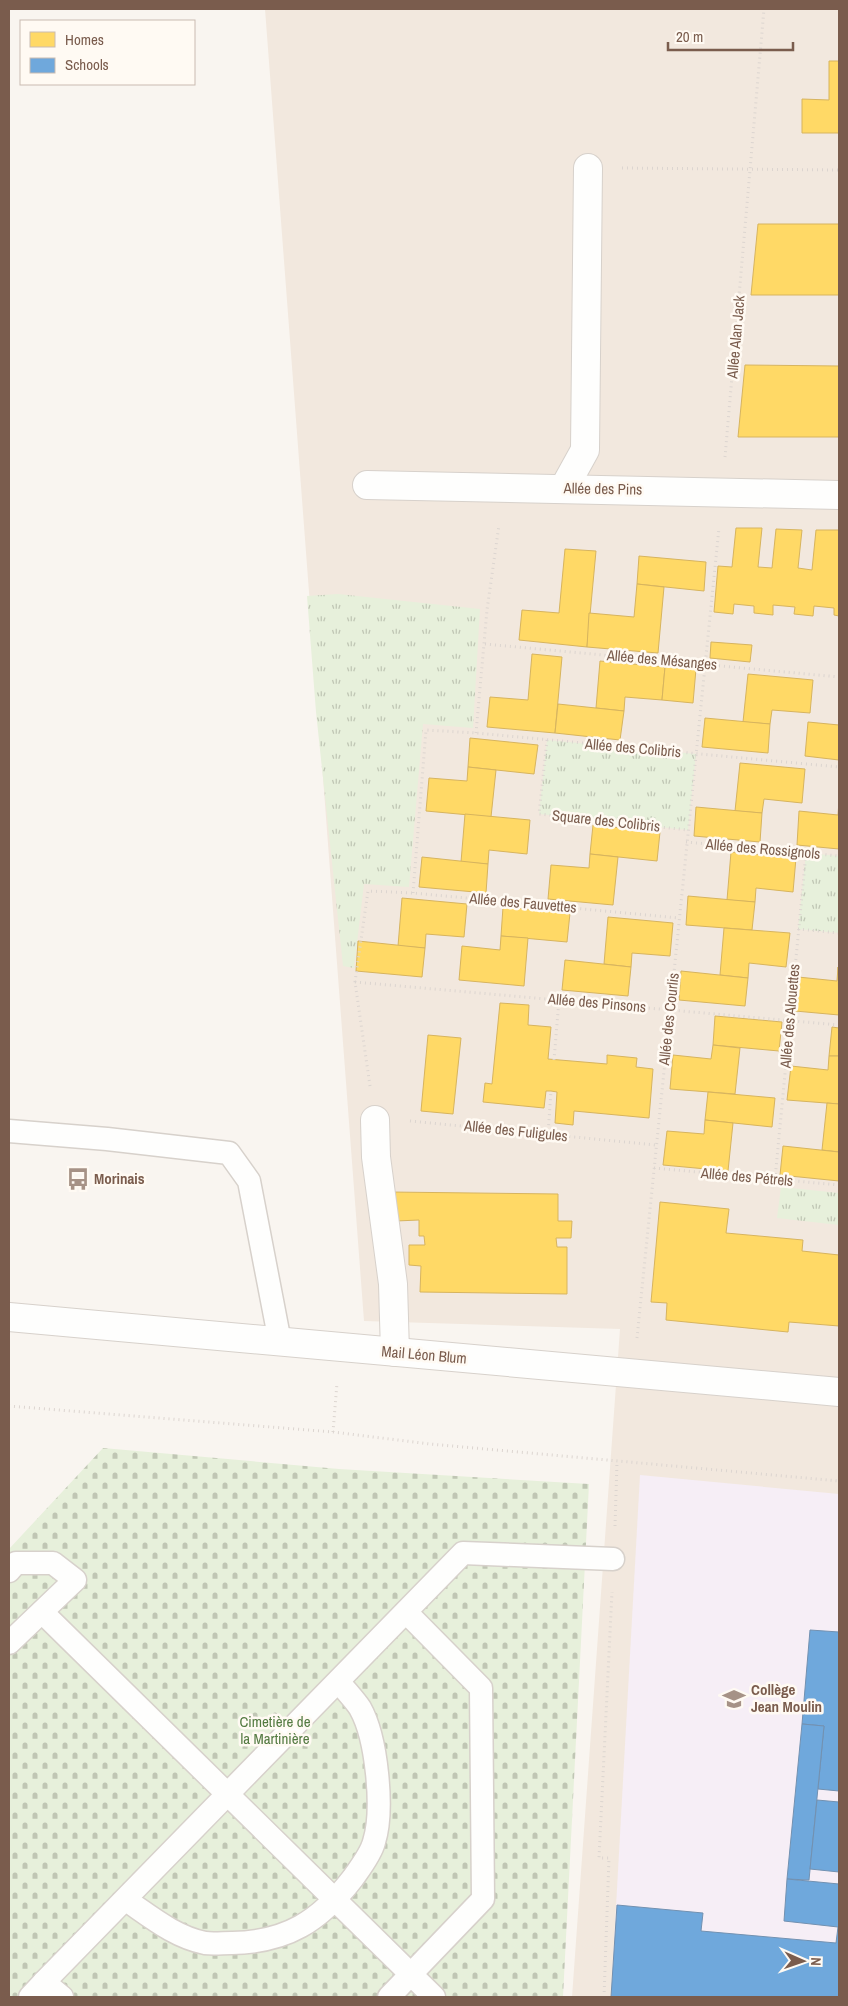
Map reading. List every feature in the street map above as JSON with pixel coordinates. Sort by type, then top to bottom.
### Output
[{"type":"street","points":[[564,488],[585,450],[588,168]]},
{"type":"street","name":"Allée des Pins","points":[[367,485],[839,495]]},
{"type":"street","points":[[375,1120],[376,1157],[394,1284],[395,1352]]},
{"type":"street","name":"Mail Léon Blum","points":[[9,1316],[340,1348],[839,1392]]},
{"type":"lane","points":[[9,1131],[107,1139],[229,1153],[249,1181],[280,1342]]},
{"type":"lane","points":[[62,1997],[37,1990],[463,1553],[613,1559]]},
{"type":"lane","points":[[9,1571],[16,1563],[53,1563],[75,1580],[9,1642]]},
{"type":"lane","points":[[42,1612],[230,1794],[434,1997]]},
{"type":"lane","points":[[389,1997],[483,1899],[481,1688],[406,1612]]},
{"type":"lane","points":[[126,1900],[173,1932],[206,1943],[250,1942],[282,1936],[314,1920],[336,1900],[358,1870],[374,1843],[380,1806],[375,1764],[361,1709],[339,1682]]},
{"type":"path","name":"Allée Alan Jack","points":[[704,664],[722,492],[764,9]]},
{"type":"path","points":[[588,168],[839,170]]},
{"type":"path","points":[[476,733],[499,524]]},
{"type":"path","name":"Allée des Mésanges","points":[[485,644],[839,677]]},
{"type":"path","name":"Allée des Courlis","points":[[633,1373],[704,664]]},
{"type":"path","name":"Allée des Colibris","points":[[413,893],[426,730],[839,767]]},
{"type":"path","name":"Square des Colibris","points":[[547,740],[539,814],[688,830]]},
{"type":"path","name":"Allée des Rossignols","points":[[686,842],[839,856]]},
{"type":"path","name":"Allée des Alouettes","points":[[775,1179],[806,853]]},
{"type":"path","name":"Allée des Fauvettes","points":[[355,982],[368,891],[413,893],[679,918]]},
{"type":"path","points":[[798,929],[839,933]]},
{"type":"path","points":[[355,982],[375,1120]]},
{"type":"path","name":"Allée des Pinsons","points":[[355,982],[839,1025]]},
{"type":"path","points":[[554,1060],[559,1000]]},
{"type":"path","points":[[548,1135],[551,1091]]},
{"type":"path","name":"Allée des Fuligules","points":[[375,1120],[420,1121],[656,1145]]},
{"type":"path","name":"Allée des Pétrels","points":[[654,1168],[839,1185]]},
{"type":"path","points":[[333,1432],[340,1348]]},
{"type":"path","points":[[9,1406],[333,1432],[430,1444],[839,1481]]},
{"type":"path","points":[[604,1997],[609,1858],[600,1858],[618,1462]]},
{"type":"shaded area","points":[[265,9],[839,9],[839,1997],[572,1997],[620,1329],[364,1321]]},
{"type":"shaded area","name":"Collège Jean Moulin","points":[[640,1475],[839,1494],[839,1997],[611,1997]]},
{"type":"green space","points":[[338,594],[480,609],[473,728],[423,724],[409,887],[364,884],[354,968],[343,966],[316,712],[307,596]]},
{"type":"green space","points":[[547,740],[696,754],[688,830],[539,814]]},
{"type":"green space","points":[[806,853],[839,856],[839,933],[798,929]]},
{"type":"green space","points":[[781,1187],[839,1193],[839,1225],[777,1218]]},
{"type":"green space","name":"Cimetière de la Martinière","points":[[103,1448],[339,1469],[589,1484],[563,1997],[9,1997],[9,1549]]},
{"type":"building: Homes","points":[[829,61],[839,61],[839,133],[802,133],[802,99],[829,100]]},
{"type":"building: Homes","points":[[758,224],[839,224],[839,295],[751,295]]},
{"type":"building: Homes","points":[[745,365],[839,366],[839,437],[738,437]]},
{"type":"building: Homes","points":[[736,528],[762,528],[758,567],[772,568],[776,529],[802,530],[798,568],[812,570],[816,530],[839,530],[839,616],[834,615],[834,608],[814,606],[813,616],[794,614],[795,607],[773,605],[773,615],[754,613],[754,606],[734,604],[733,614],[714,612],[718,566],[732,567]]},
{"type":"building: Homes","points":[[565,549],[596,551],[587,647],[519,640],[522,610],[559,613]]},
{"type":"building: Homes","points":[[639,556],[706,562],[704,591],[637,584]]},
{"type":"building: Homes","points":[[637,584],[664,587],[658,653],[587,647],[589,613],[634,617]]},
{"type":"building: Homes","points":[[711,642],[752,645],[750,662],[710,658]]},
{"type":"building: Homes","points":[[532,654],[562,657],[555,733],[487,727],[490,697],[528,700]]},
{"type":"building: Homes","points":[[600,661],[665,667],[662,700],[625,697],[624,711],[596,708]]},
{"type":"building: Homes","points":[[665,667],[696,669],[693,703],[662,700]]},
{"type":"building: Homes","points":[[748,674],[813,680],[810,713],[772,710],[770,724],[743,722]]},
{"type":"building: Homes","points":[[558,704],[624,711],[620,740],[555,733]]},
{"type":"building: Homes","points":[[705,718],[770,724],[768,753],[702,747]]},
{"type":"building: Homes","points":[[808,722],[839,725],[839,760],[805,756]]},
{"type":"building: Homes","points":[[470,738],[538,745],[534,774],[468,767]]},
{"type":"building: Homes","points":[[740,763],[805,769],[802,803],[764,799],[762,813],[735,811]]},
{"type":"building: Homes","points":[[468,767],[496,770],[491,817],[426,811],[429,778],[467,781]]},
{"type":"building: Homes","points":[[839,801],[839,849],[797,845],[799,811],[838,815]]},
{"type":"building: Homes","points":[[696,807],[762,813],[760,842],[694,836]]},
{"type":"building: Homes","points":[[465,814],[530,820],[527,854],[489,850],[488,864],[461,862]]},
{"type":"building: Homes","points":[[593,825],[660,832],[657,861],[590,854]]},
{"type":"building: Homes","points":[[731,852],[796,858],[793,892],[756,888],[755,902],[727,900]]},
{"type":"building: Homes","points":[[590,854],[618,857],[613,905],[548,899],[551,865],[589,868]]},
{"type":"building: Homes","points":[[422,857],[488,864],[486,893],[419,887]]},
{"type":"building: Homes","points":[[688,896],[755,902],[752,930],[686,925]]},
{"type":"building: Homes","points":[[402,898],[467,904],[464,937],[426,934],[425,948],[398,946]]},
{"type":"building: Homes","points":[[503,907],[570,913],[567,942],[501,936]]},
{"type":"building: Homes","points":[[608,917],[673,923],[670,956],[632,953],[631,967],[604,964]]},
{"type":"building: Homes","points":[[724,928],[790,933],[786,967],[749,963],[748,978],[720,975]]},
{"type":"building: Homes","points":[[501,936],[528,938],[524,986],[459,980],[462,946],[500,950]]},
{"type":"building: Homes","points":[[358,941],[425,948],[422,977],[356,971]]},
{"type":"building: Homes","points":[[565,960],[631,967],[628,996],[562,990]]},
{"type":"building: Homes","points":[[838,967],[839,1015],[795,1011],[798,977],[837,981]]},
{"type":"building: Homes","points":[[681,971],[748,978],[745,1006],[679,1000]]},
{"type":"building: Homes","points":[[500,1003],[529,1005],[528,1025],[551,1027],[548,1059],[607,1064],[607,1055],[637,1058],[636,1067],[653,1069],[649,1118],[574,1111],[573,1125],[555,1123],[557,1092],[551,1091],[546,1091],[544,1108],[483,1102],[485,1083],[492,1084]]},
{"type":"building: Homes","points":[[715,1016],[782,1022],[779,1051],[713,1045]]},
{"type":"building: Homes","points":[[832,1027],[839,1028],[839,1056],[829,1056]]},
{"type":"building: Homes","points":[[428,1035],[461,1038],[453,1114],[421,1111]]},
{"type":"building: Homes","points":[[713,1045],[740,1048],[735,1094],[670,1089],[673,1055],[711,1059]]},
{"type":"building: Homes","points":[[829,1056],[839,1056],[839,1104],[787,1100],[791,1066],[828,1070]]},
{"type":"building: Homes","points":[[708,1092],[775,1098],[772,1127],[705,1120]]},
{"type":"building: Homes","points":[[827,1103],[839,1104],[839,1152],[822,1150]]},
{"type":"building: Homes","points":[[705,1120],[733,1123],[728,1171],[663,1165],[667,1131],[704,1134]]},
{"type":"building: Homes","points":[[783,1146],[839,1152],[839,1181],[780,1175]]},
{"type":"building: Homes","points":[[390,1192],[558,1194],[558,1221],[572,1221],[571,1238],[556,1238],[557,1247],[567,1247],[567,1294],[420,1292],[421,1266],[409,1265],[409,1245],[425,1245],[424,1236],[419,1236],[419,1220],[396,1221]]},
{"type":"building: Homes","points":[[660,1202],[729,1209],[726,1233],[803,1240],[802,1251],[839,1255],[839,1326],[789,1322],[788,1332],[666,1320],[667,1303],[651,1302]]},
{"type":"building: Schools","points":[[810,1630],[839,1632],[839,1791],[818,1789],[824,1726],[802,1724]]},
{"type":"building: Schools","points":[[802,1724],[824,1726],[809,1880],[787,1879]]},
{"type":"building: Schools","points":[[817,1800],[839,1802],[839,1872],[810,1869]]},
{"type":"building: Schools","points":[[787,1879],[839,1884],[839,1997],[611,1997],[617,1905],[703,1913],[701,1931],[836,1943],[838,1927],[784,1921]]},
{"type":"place","name":"Morinais","points":[[78,1179]]},
{"type":"place","name":"Collège Jean Moulin","points":[[734,1699]]}]
